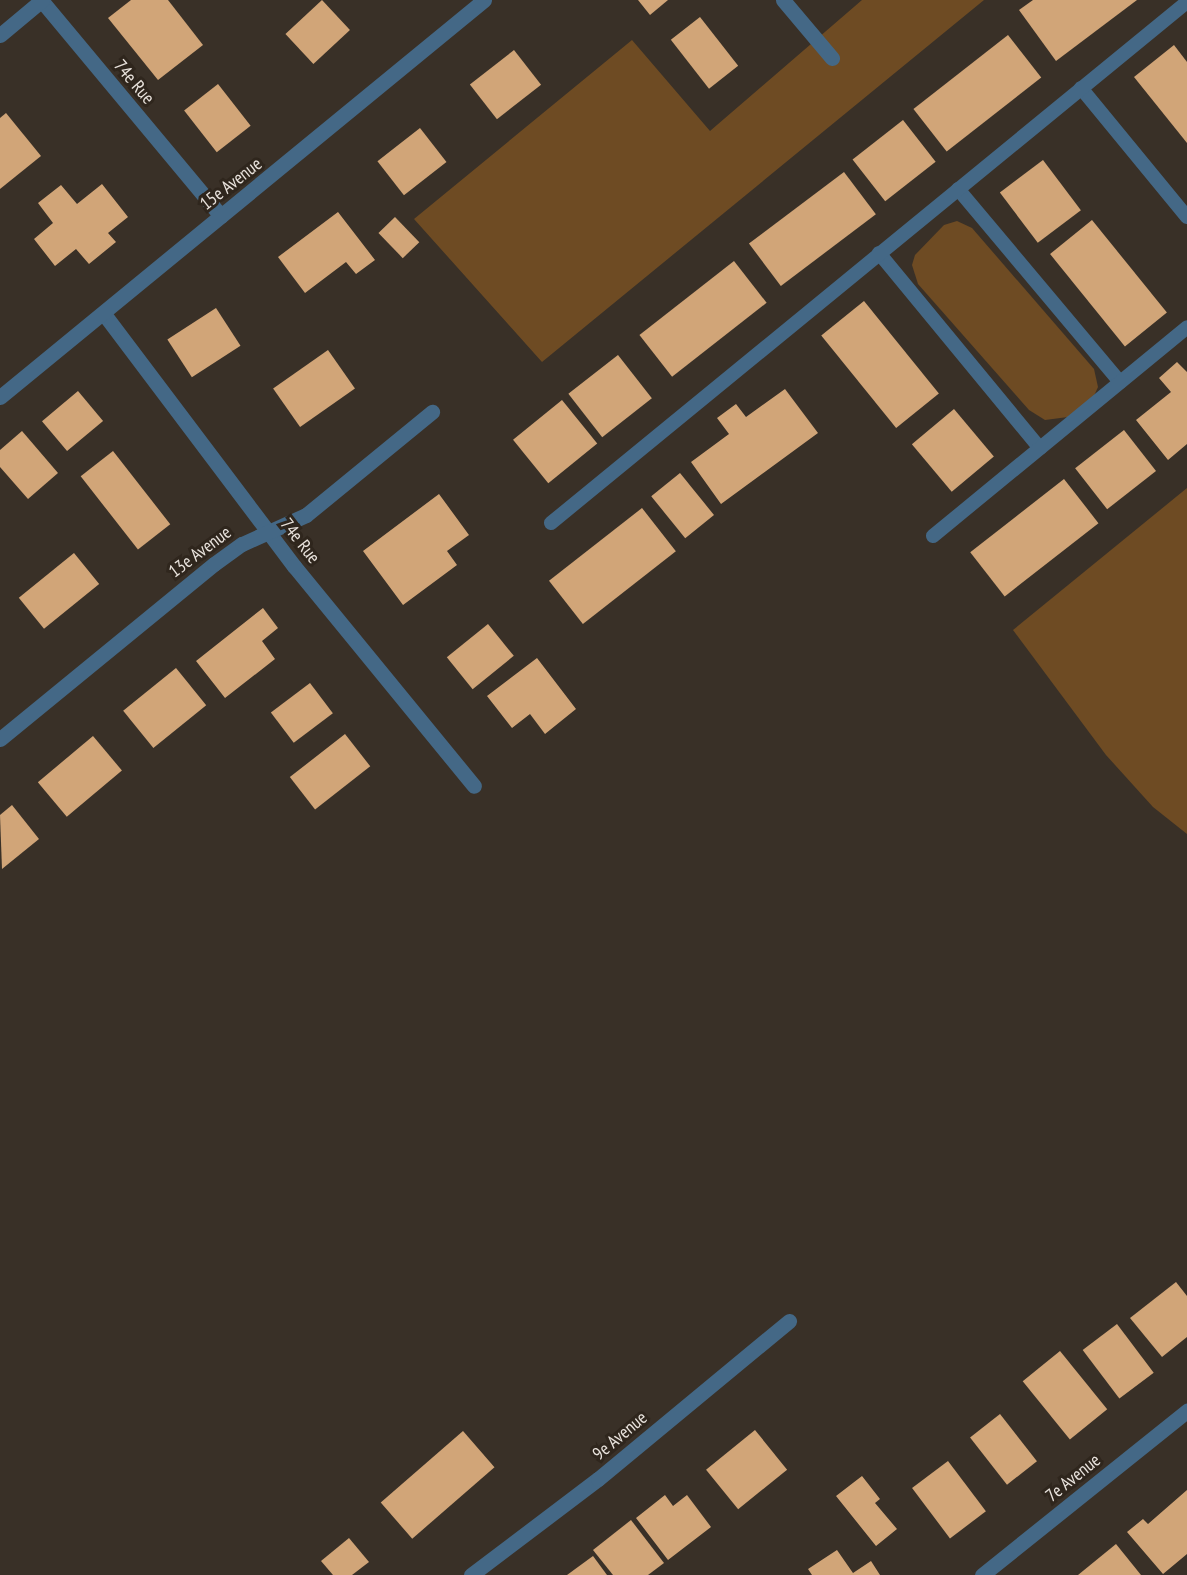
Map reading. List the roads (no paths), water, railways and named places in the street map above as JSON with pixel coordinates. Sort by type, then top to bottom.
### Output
[{"type":"street","name":"74e Rue","points":[[42,0],[221,216]]},
{"type":"street","points":[[0,35],[42,0]]},
{"type":"street","name":"15e Avenue","points":[[0,397],[484,0]]},
{"type":"street","points":[[783,0],[832,58]]},
{"type":"street","name":"74e Rue","points":[[104,314],[268,532],[474,786]]},
{"type":"street","name":"13e Avenue","points":[[0,739],[214,564],[268,532],[306,515],[432,412]]},
{"type":"street","name":"9e Avenue","points":[[471,1575],[598,1479],[789,1321]]},
{"type":"street","name":"7e Avenue","points":[[982,1575],[1187,1411]]},
{"type":"lane","points":[[550,523],[1187,2]]},
{"type":"lane","points":[[1081,88],[1187,217]]},
{"type":"lane","points":[[958,189],[1120,382]]},
{"type":"lane","points":[[879,253],[1040,448]]},
{"type":"lane","points":[[933,536],[1187,327]]}]
